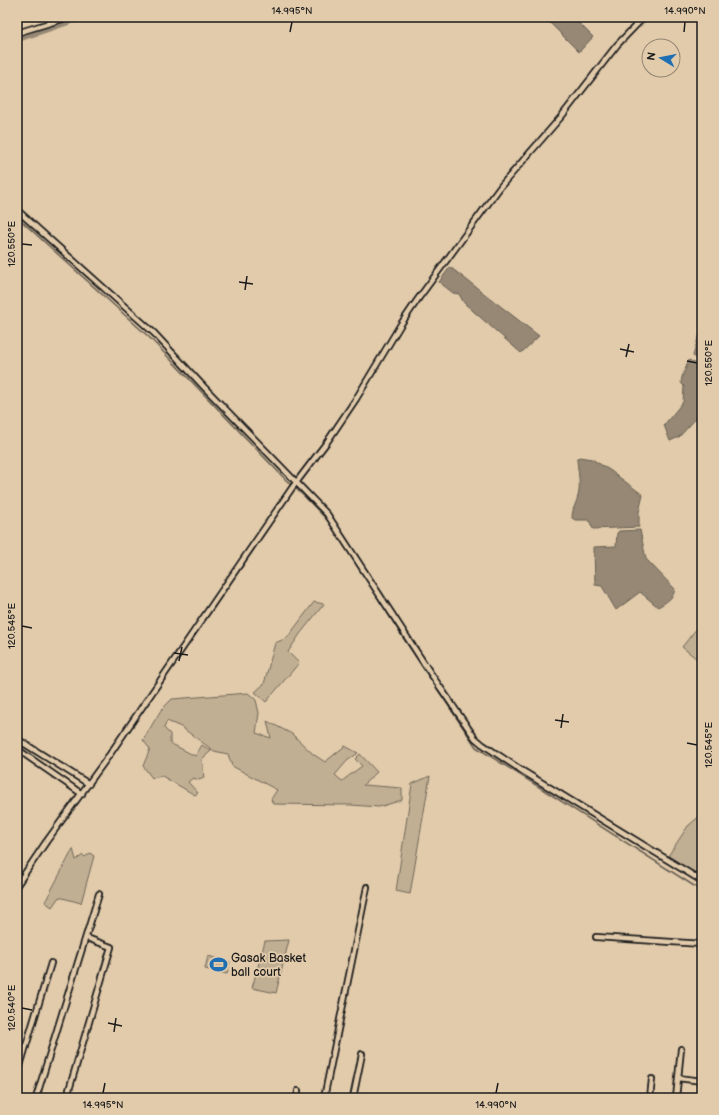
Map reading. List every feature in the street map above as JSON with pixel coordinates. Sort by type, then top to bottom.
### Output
[{"type":"street","points":[[17,33],[68,17]]},
{"type":"street","points":[[17,884],[82,794],[295,485],[327,442],[352,405],[401,324],[414,306],[501,186],[561,117],[614,49],[644,17]]},
{"type":"street","points":[[17,210],[154,333],[295,485],[327,514],[475,738],[521,770],[702,881]]},
{"type":"street","points":[[17,739],[89,784]]},
{"type":"street","points":[[17,749],[82,794]]},
{"type":"street","points":[[324,1098],[367,887]]},
{"type":"street","points":[[36,1098],[87,938],[99,894]]},
{"type":"street","points":[[596,937],[702,944]]},
{"type":"street","points":[[69,1090],[111,947],[87,938]]},
{"type":"street","points":[[17,1076],[51,963]]},
{"type":"street","points":[[676,1098],[681,1049]]},
{"type":"street","points":[[353,1098],[362,1054]]},
{"type":"street","points":[[678,1078],[702,1081]]},
{"type":"street","points":[[650,1098],[652,1079]]},
{"type":"street","points":[[297,1098],[298,1091]]},
{"type":"shaded area","points":[[544,17],[573,17],[593,37],[579,52]]},
{"type":"shaded area","points":[[450,267],[539,336],[521,353],[464,303],[459,294],[453,293],[439,282]]},
{"type":"shaded area","points":[[702,333],[702,362],[693,356]]},
{"type":"shaded area","points":[[689,360],[702,367],[702,412],[679,437],[670,441],[664,425],[683,402],[684,386],[681,383]]},
{"type":"shaded area","points":[[579,457],[592,459],[643,495],[639,512],[639,527],[593,529],[589,520],[575,520],[572,518],[579,492],[577,460]]},
{"type":"shaded area","points":[[640,530],[646,559],[675,589],[669,600],[658,607],[640,592],[616,610],[602,586],[595,585],[594,547],[616,546],[617,533],[619,531]]},
{"type":"shaded area","points":[[314,602],[324,604],[288,652],[299,663],[266,702],[255,692],[264,684],[275,643],[287,638]]},
{"type":"shaded area","points":[[702,620],[702,663],[682,647]]},
{"type":"shaded area","points":[[248,693],[256,700],[259,713],[256,733],[271,738],[267,721],[292,734],[313,754],[325,762],[345,746],[358,753],[347,761],[335,775],[342,781],[362,766],[355,759],[360,754],[377,772],[363,785],[402,788],[402,800],[379,807],[351,805],[273,804],[271,799],[277,790],[232,766],[228,754],[214,751],[181,727],[167,721],[164,728],[170,734],[170,743],[195,756],[202,745],[211,751],[202,759],[204,778],[199,780],[193,778],[188,782],[198,793],[195,795],[162,776],[152,778],[143,766],[150,749],[143,740],[161,710],[172,699]]},
{"type":"shaded area","points":[[430,776],[410,894],[396,891],[412,784]]},
{"type":"shaded area","points":[[702,814],[702,879],[668,856],[688,826]]},
{"type":"shaded area","points":[[73,849],[76,860],[83,855],[85,857],[90,853],[94,856],[81,903],[59,897],[52,907],[45,902]]},
{"type":"shaded area","points":[[289,940],[276,993],[252,988],[265,941]]},
{"type":"shaded area","name":"Gasak Basket ball court","points":[[208,956],[230,962],[227,974],[205,969]]},
{"type":"waterway","points":[[17,40],[85,17]]},
{"type":"waterway","points":[[17,217],[149,337],[286,480],[332,525]]},
{"type":"waterway","points":[[355,561],[402,636],[476,747],[702,891]]},
{"type":"place","name":"Gasak Basket ball court","points":[[218,965]]}]
